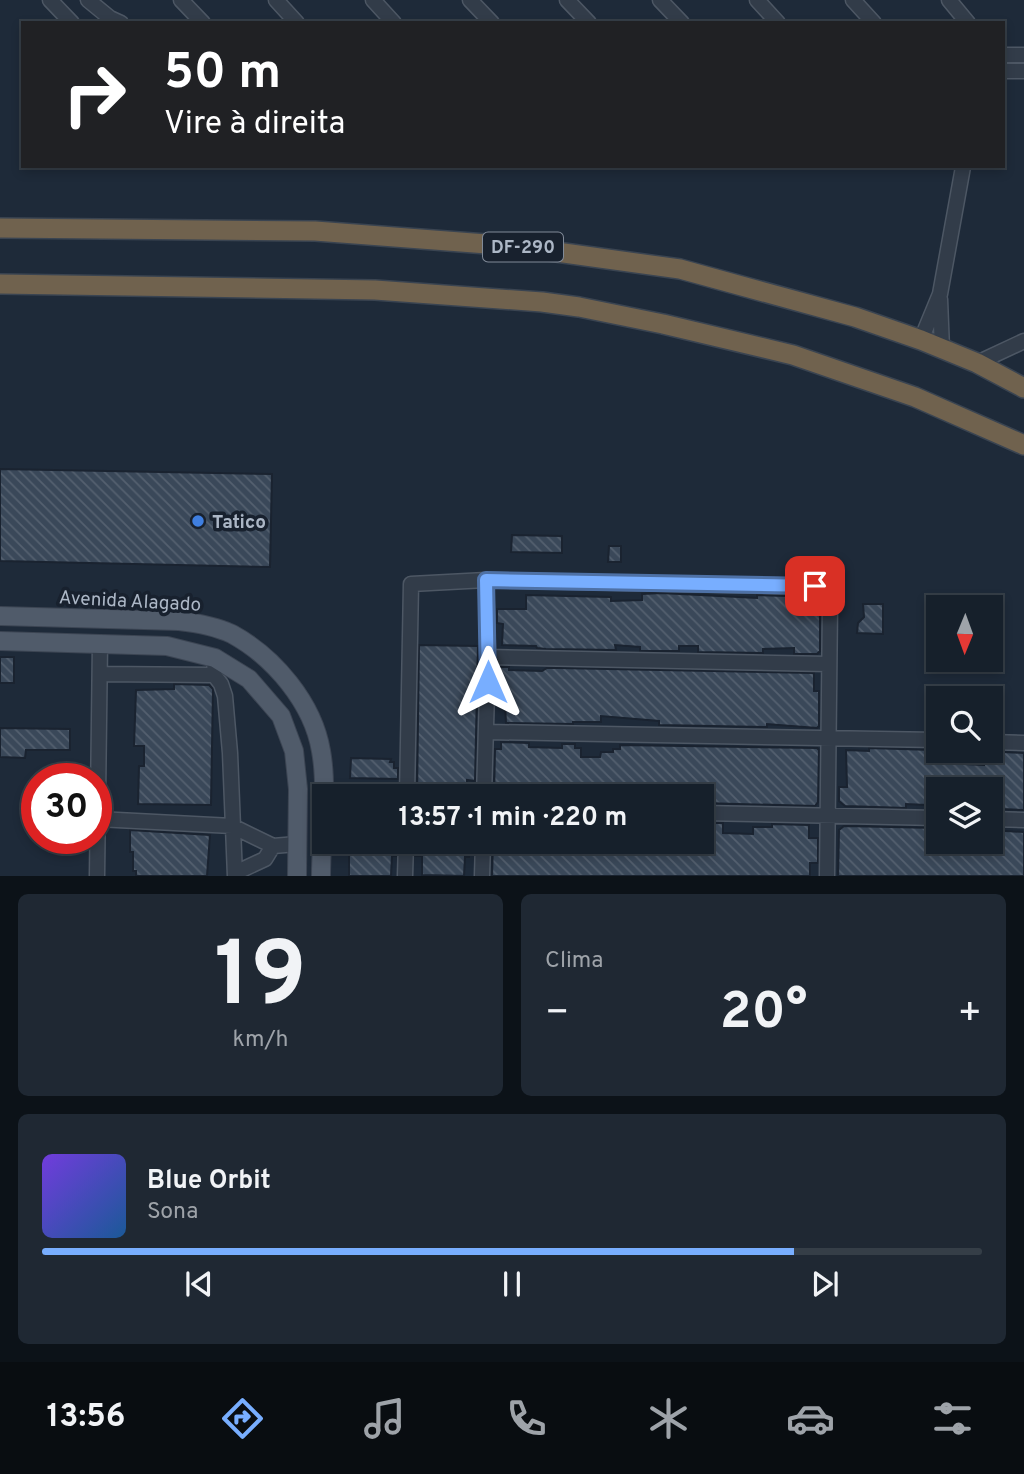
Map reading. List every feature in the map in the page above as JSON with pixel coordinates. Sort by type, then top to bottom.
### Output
[{"type":"highway","name":"DF-290","points":[[0,228],[315,231],[513,246],[680,270],[855,317],[977,363],[1024,388]]},
{"type":"highway","points":[[0,284],[374,290],[579,307],[793,355],[915,397],[1024,445]]},
{"type":"main road","name":"Avenida Alagado","points":[[0,615],[179,621],[208,625],[230,634],[270,662],[290,683],[315,727],[321,751],[321,784]]},
{"type":"main road","points":[[0,641],[167,646],[249,679],[272,704],[285,725],[297,766],[297,876]]},
{"type":"main road","points":[[297,847],[312,840]]},
{"type":"main road","points":[[297,847],[314,850],[321,873]]},
{"type":"main road","name":"Avenida Alagado","points":[[321,854],[321,873]]},
{"type":"street","points":[[50,0],[70,21]]},
{"type":"street","points":[[78,0],[99,21]]},
{"type":"street","points":[[88,0],[117,21]]},
{"type":"street","points":[[181,0],[201,21]]},
{"type":"street","points":[[276,0],[295,21]]},
{"type":"street","points":[[373,0],[392,21]]},
{"type":"street","points":[[470,0],[490,21]]},
{"type":"street","points":[[567,0],[587,21]]},
{"type":"street","points":[[660,0],[680,21]]},
{"type":"street","points":[[757,0],[776,21]]},
{"type":"street","points":[[853,0],[872,21]]},
{"type":"street","points":[[949,0],[966,21]]},
{"type":"street","points":[[1005,49],[1024,49]]},
{"type":"street","points":[[1005,55],[1024,55]]},
{"type":"street","points":[[1005,71],[1024,71]]},
{"type":"street","points":[[921,340],[940,294],[963,168]]},
{"type":"street","points":[[940,294],[942,349]]},
{"type":"street","points":[[977,363],[1024,341]]},
{"type":"street","points":[[485,784],[488,657],[486,580]]},
{"type":"street","points":[[407,784],[411,584],[486,580],[822,587],[830,594],[827,876]]},
{"type":"street","points":[[99,763],[100,643]]},
{"type":"street","points":[[488,657],[828,664]]},
{"type":"street","points":[[100,674],[214,667],[225,696],[235,874],[265,859],[273,846]]},
{"type":"street","points":[[487,732],[926,740]]},
{"type":"street","points":[[1003,742],[1024,743]]},
{"type":"street","points":[[714,813],[926,818]]},
{"type":"street","points":[[1003,819],[1024,820]]},
{"type":"street","points":[[112,821],[232,826],[273,846],[297,847]]},
{"type":"street","points":[[97,854],[97,876]]},
{"type":"street","points":[[405,876],[406,854]]},
{"type":"street","points":[[482,876],[483,854]]},
{"type":"building","points":[[0,469],[272,474],[270,567],[0,561]]},
{"type":"building","points":[[512,535],[562,536],[562,553],[511,552]]},
{"type":"building","points":[[609,546],[621,546],[621,562],[608,562]]},
{"type":"building","points":[[642,594],[757,598],[757,595],[818,597],[820,651],[817,654],[794,654],[794,648],[763,649],[763,653],[698,652],[698,646],[679,646],[679,651],[640,651],[640,647],[615,645],[616,650],[502,645],[503,624],[497,623],[497,609],[526,609],[526,595],[611,597],[611,601],[642,600]]},
{"type":"building","points":[[863,604],[883,604],[883,634],[857,633],[858,623],[864,617]]},
{"type":"building","points":[[419,645],[478,646],[475,781],[467,780],[467,784],[417,784]]},
{"type":"building","points":[[0,657],[14,657],[14,683],[0,683]]},
{"type":"building","points":[[509,667],[509,670],[542,671],[557,668],[814,673],[814,691],[819,691],[819,726],[659,725],[659,721],[601,716],[601,722],[506,723],[505,704],[496,704],[497,670]]},
{"type":"building","points":[[174,684],[209,685],[213,689],[211,805],[138,804],[139,766],[144,766],[144,746],[134,746],[136,690],[174,689]]},
{"type":"building","points":[[0,728],[70,729],[70,750],[26,750],[25,758],[0,757]]},
{"type":"building","points":[[501,742],[529,743],[529,747],[562,748],[562,744],[575,744],[575,748],[581,748],[581,757],[600,757],[601,752],[613,752],[613,749],[620,749],[620,745],[817,748],[818,802],[815,806],[714,803],[714,784],[494,784],[495,749],[501,749]]},
{"type":"building","points":[[869,748],[926,750],[926,763],[984,765],[1003,763],[1003,752],[1024,753],[1024,810],[1003,809],[1003,777],[926,777],[926,805],[906,804],[906,808],[845,806],[839,801],[839,787],[847,787],[846,750],[869,751]]},
{"type":"building","points":[[351,758],[391,759],[394,768],[398,768],[398,779],[350,778]]},
{"type":"building","points":[[714,823],[723,823],[723,833],[753,834],[753,827],[772,827],[772,824],[809,825],[809,838],[818,838],[818,863],[810,863],[810,876],[492,876],[493,854],[714,854]]},
{"type":"building","points":[[844,826],[926,828],[926,854],[1003,854],[1003,831],[1024,832],[1024,876],[838,876],[839,830]]},
{"type":"building","points":[[130,830],[210,835],[207,876],[136,876],[136,871],[133,871],[133,852],[130,852]]},
{"type":"building","points":[[349,854],[396,854],[392,856],[391,876],[349,876]]},
{"type":"building","points":[[469,854],[469,857],[465,857],[464,876],[422,875],[422,856],[415,856]]},
{"type":"place","name":"Tatico","points":[[198,521]]},
{"type":"route","points":[[488,682],[486,580],[815,586]]}]
